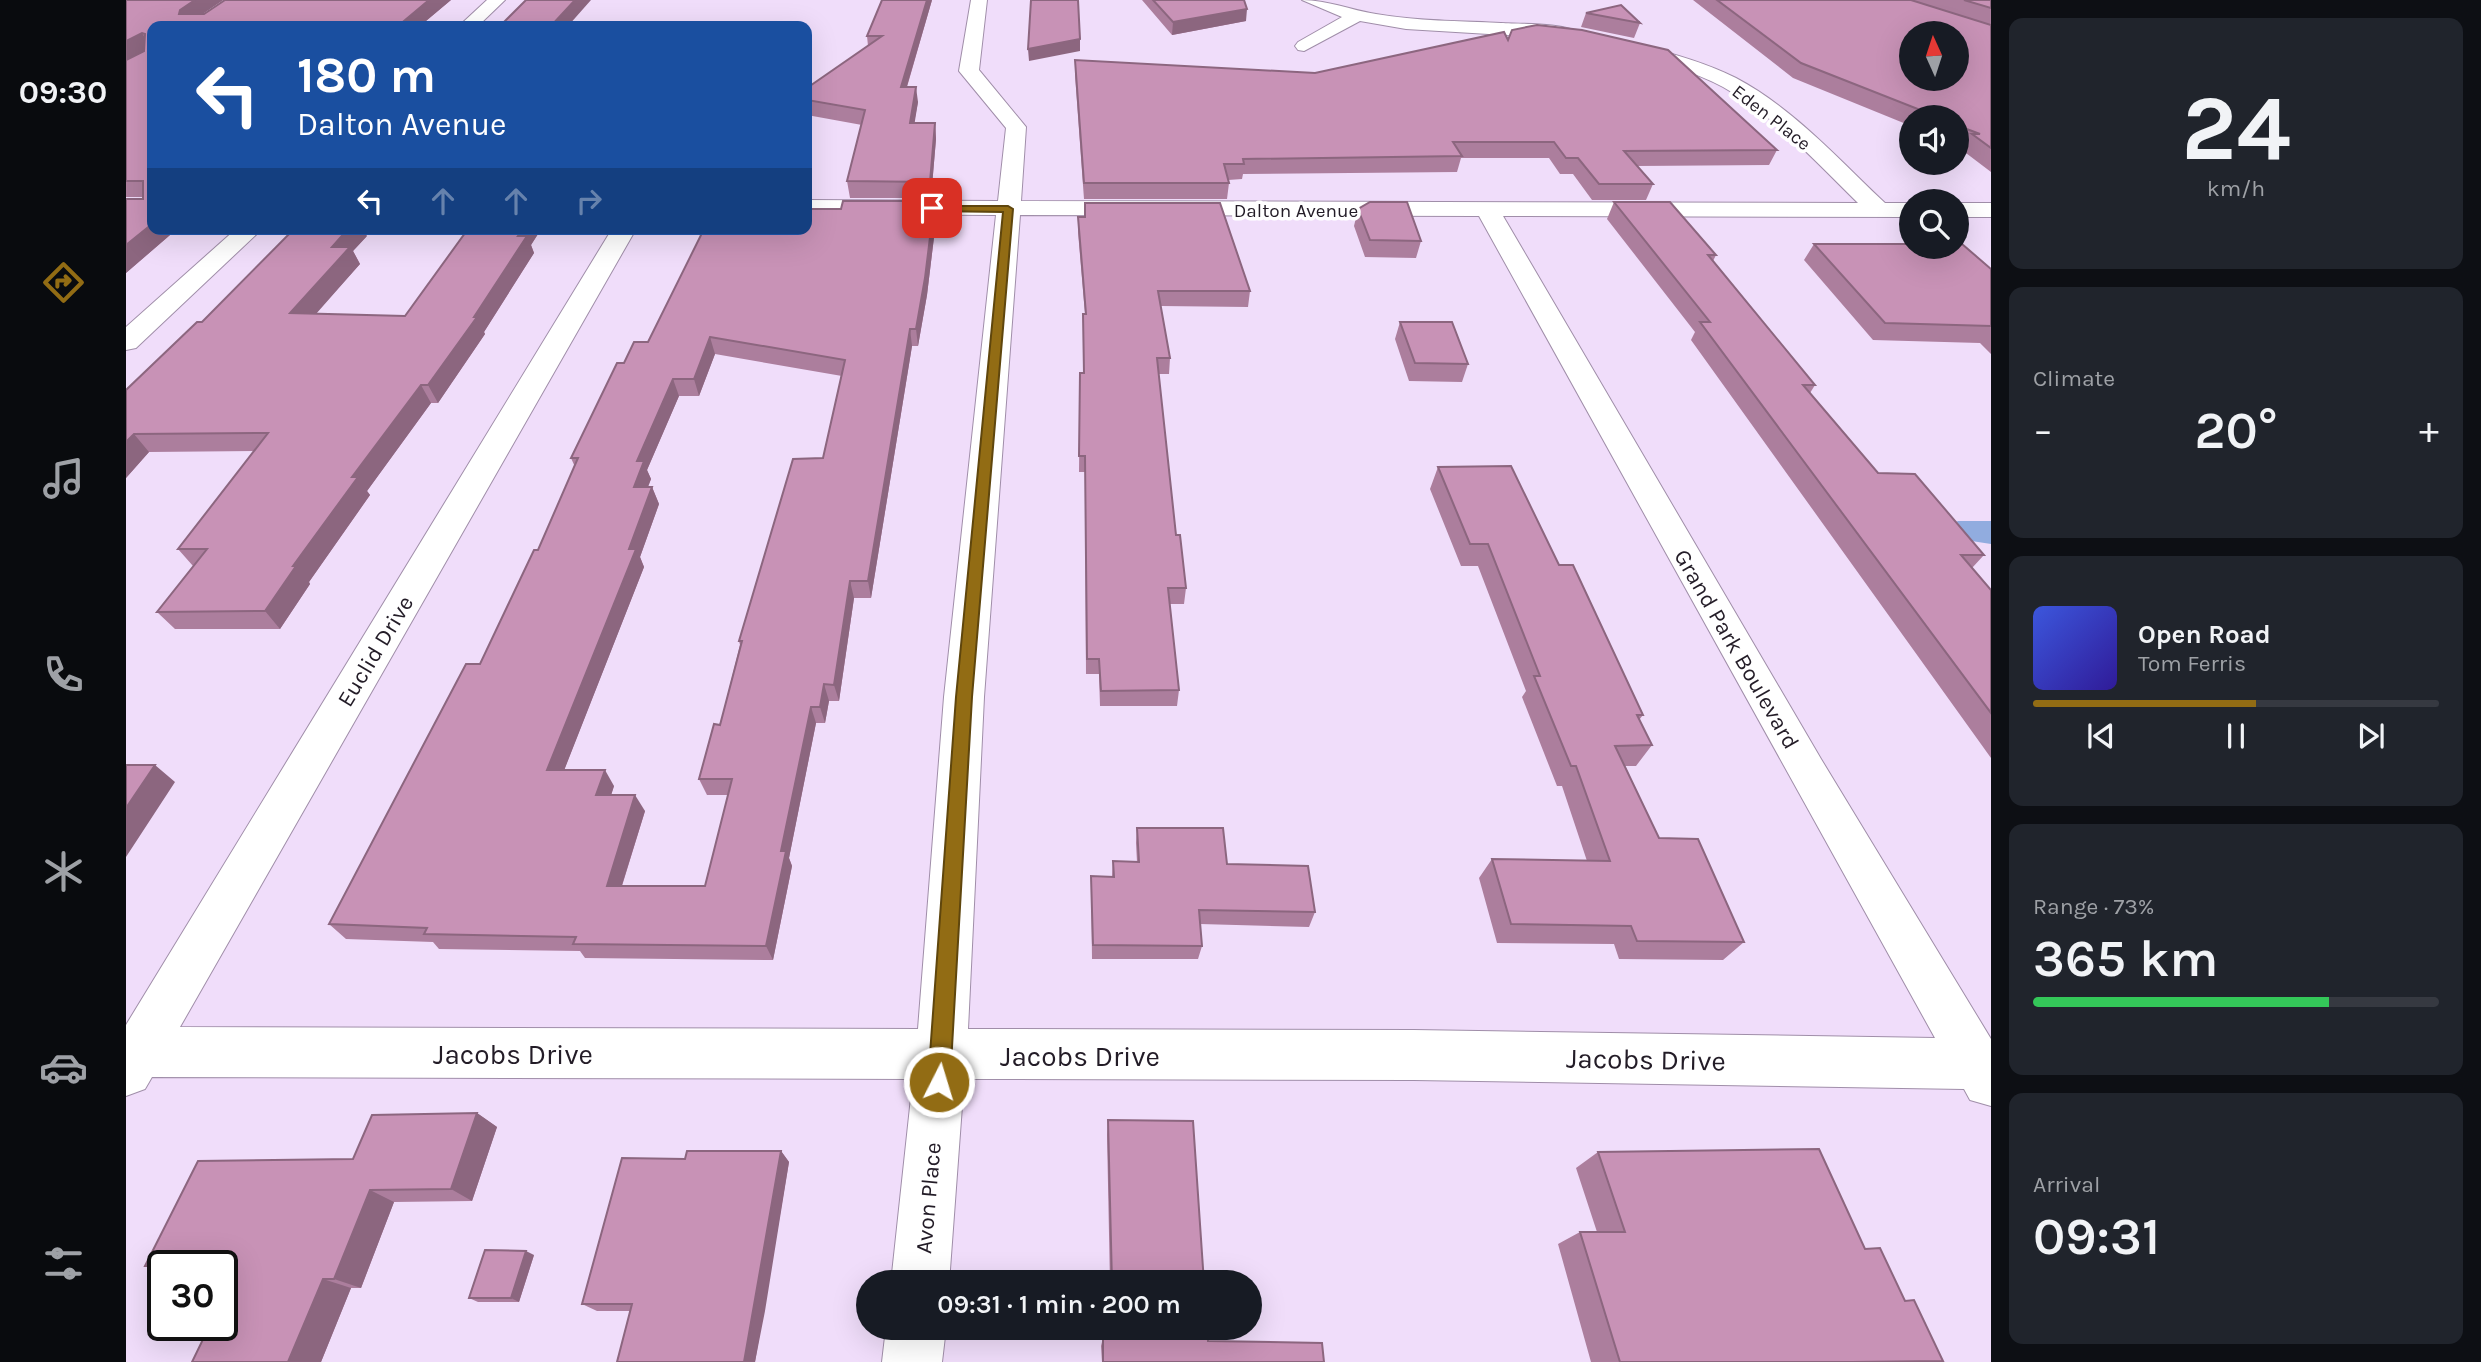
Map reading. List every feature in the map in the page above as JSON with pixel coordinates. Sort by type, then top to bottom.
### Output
[{"type":"street","points":[[473,21],[497,0]]},
{"type":"street","name":"Avon Place","points":[[921,1270],[942,1056],[964,697],[1016,127],[969,71],[979,0]]},
{"type":"street","points":[[1310,0],[1357,16],[1430,25],[1507,27],[1592,38]]},
{"type":"street","points":[[1304,46],[1357,16]]},
{"type":"street","name":"Eden Place","points":[[1613,43],[1676,60],[1731,83],[1785,125],[1879,210]]},
{"type":"street","name":"Dalton Avenue","points":[[812,207],[1899,210]]},
{"type":"street","name":"Grand Park Boulevard","points":[[1487,209],[1806,771],[1987,1072]]},
{"type":"street","points":[[1972,210],[1991,229]]},
{"type":"street","points":[[126,342],[243,235]]},
{"type":"street","name":"Euclid Drive","points":[[130,1059],[620,235]]},
{"type":"street","name":"Jacobs Drive","points":[[130,1059],[1414,1055],[1987,1072]]},
{"type":"street","points":[[912,1362],[915,1340]]},
{"type":"water","points":[[1958,521],[1991,521],[1991,544],[1965,540],[1952,524]]},
{"type":"building","points":[[126,0],[195,0],[180,10],[179,14],[204,14],[225,0],[429,0],[404,21],[147,21],[147,228],[126,245],[126,199],[143,199],[143,181],[126,181],[126,60],[144,51],[145,34],[126,41]]},
{"type":"building","points":[[526,0],[575,0],[556,21],[505,21]]},
{"type":"building","points":[[882,0],[927,0],[901,87],[916,87],[910,123],[935,123],[930,182],[847,181],[865,110],[812,101],[812,85],[882,36],[867,36]]},
{"type":"building","points":[[1031,0],[1078,0],[1080,39],[1028,49]]},
{"type":"building","points":[[1153,0],[1244,0],[1247,9],[1173,22]]},
{"type":"building","points":[[1717,0],[1911,0],[1991,25],[1991,148],[1972,134],[1980,134],[1969,130],[1969,105],[1908,105],[1801,63]]},
{"type":"building","points":[[1964,0],[1991,0],[1991,8]]},
{"type":"building","points":[[1621,5],[1640,23],[1586,13]]},
{"type":"building","points":[[1537,25],[1582,30],[1668,50],[1777,150],[1624,151],[1653,184],[1599,184],[1578,158],[1566,158],[1554,142],[1453,142],[1462,156],[1243,159],[1244,164],[1224,164],[1229,183],[1084,183],[1075,60],[1315,73],[1504,32],[1508,40],[1512,30]]},
{"type":"building","points":[[843,201],[927,201],[926,213],[933,213],[916,329],[910,329],[868,581],[850,581],[834,685],[824,684],[820,707],[811,707],[781,851],[786,851],[766,946],[573,944],[576,937],[424,934],[427,928],[329,924],[466,664],[480,664],[534,550],[538,550],[578,458],[571,458],[617,363],[624,363],[634,342],[648,342],[701,235],[812,235],[812,209],[841,209]],"holes":[[[710,337],[845,360],[823,458],[793,459],[739,641],[742,641],[720,725],[714,724],[699,779],[732,779],[705,886],[607,886],[635,795],[596,795],[605,770],[547,770],[636,549],[629,549],[652,487],[634,487],[644,461],[637,461],[673,379],[694,379]]]},
{"type":"building","points":[[1370,202],[1407,202],[1421,241],[1370,240],[1358,209]]},
{"type":"building","points":[[1614,202],[1670,202],[1716,255],[1708,255],[1815,385],[1803,385],[1878,473],[1915,474],[1984,555],[1961,555],[1991,590],[1991,713],[1700,322],[1710,322]]},
{"type":"building","points":[[1085,203],[1220,203],[1250,291],[1158,291],[1170,358],[1157,358],[1176,535],[1180,535],[1186,588],[1168,588],[1179,690],[1101,691],[1099,659],[1087,659],[1085,456],[1079,456],[1080,373],[1084,373],[1083,314],[1086,314],[1078,217],[1085,217]]},
{"type":"building","points":[[288,235],[343,235],[332,247],[350,247],[290,313],[405,316],[464,235],[527,236],[474,317],[477,317],[428,385],[421,385],[352,477],[358,477],[293,566],[296,566],[265,611],[157,612],[207,549],[178,549],[268,433],[134,434],[126,442],[126,390],[197,322],[202,322]]},
{"type":"building","points":[[1814,244],[1899,244],[1899,259],[1969,259],[1969,250],[1991,269],[1991,326],[1885,323]]},
{"type":"building","points":[[1400,322],[1452,322],[1468,364],[1415,363]]},
{"type":"building","points":[[1511,466],[1559,565],[1573,565],[1643,715],[1637,715],[1652,745],[1615,746],[1659,838],[1698,839],[1744,942],[1637,941],[1631,926],[1511,924],[1492,859],[1610,861],[1576,766],[1571,766],[1534,676],[1540,676],[1488,544],[1470,544],[1438,467]]},
{"type":"building","points":[[126,765],[155,765],[126,808]]},
{"type":"building","points":[[1137,828],[1223,828],[1227,864],[1308,866],[1315,912],[1199,910],[1202,946],[1093,945],[1091,876],[1114,877],[1113,861],[1139,862]]},
{"type":"building","points":[[477,1113],[451,1189],[370,1190],[334,1279],[323,1279],[288,1362],[192,1362],[202,1341],[238,1341],[238,1250],[153,1250],[198,1161],[353,1159],[372,1115]]},
{"type":"building","points":[[1108,1120],[1193,1121],[1203,1270],[1112,1270]]},
{"type":"building","points":[[1819,1149],[1865,1249],[1880,1248],[1905,1301],[1914,1300],[1943,1361],[1620,1362],[1580,1232],[1625,1232],[1598,1152]]},
{"type":"building","points":[[687,1151],[781,1151],[744,1362],[617,1362],[632,1304],[582,1304],[622,1158],[685,1159]]},
{"type":"building","points":[[485,1250],[526,1251],[511,1298],[469,1298]]},
{"type":"building","points":[[1103,1340],[1208,1340],[1322,1343],[1324,1362],[1103,1362]]},
{"type":"route","points":[[932,208],[1008,209],[964,697],[939,1082]]}]
